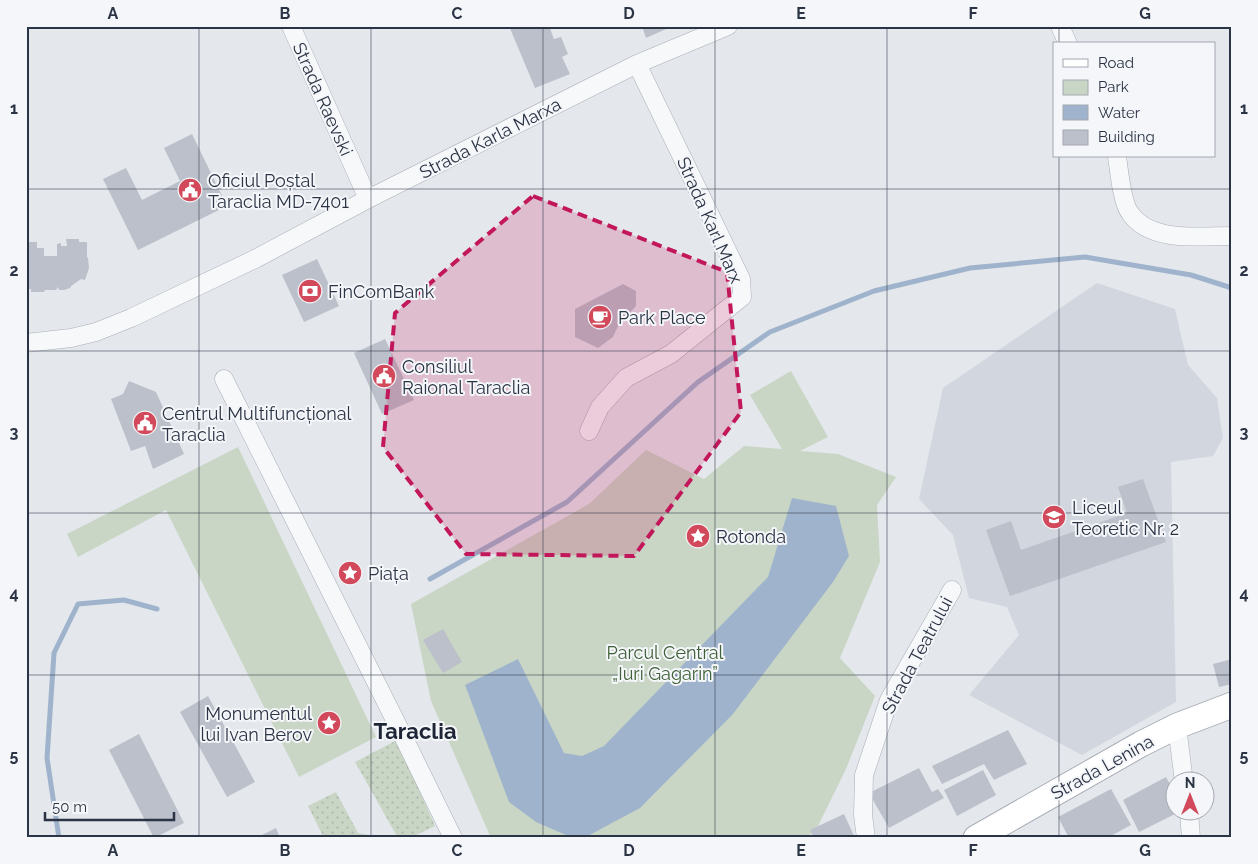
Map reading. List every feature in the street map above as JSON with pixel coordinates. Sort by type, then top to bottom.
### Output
[{"type":"street","name":"Strada Raevski","points":[[291,26],[368,199]]},
{"type":"street","name":"Strada Karla Marxa","points":[[26,343],[71,338],[96,332],[131,318],[255,259],[368,199],[637,64],[728,26]]},
{"type":"street","points":[[1060,26],[1067,42]]},
{"type":"street","name":"Strada Karl Marx","points":[[589,431],[600,407],[626,378],[671,354],[742,297],[741,279],[637,64]]},
{"type":"street","points":[[1117,158],[1128,212],[1141,226],[1162,234],[1232,236]]},
{"type":"street","points":[[224,379],[388,705],[452,838]]},
{"type":"street","name":"Strada Teatrului","points":[[866,838],[862,815],[864,775],[889,700],[952,590]]},
{"type":"street","name":"Strada Lenina","points":[[976,838],[1141,744],[1177,726],[1232,705]]},
{"type":"street","points":[[1177,726],[1183,772]]},
{"type":"street","points":[[1190,822],[1191,838]]},
{"type":"highlighted area","points":[[533,196],[727,272],[741,412],[634,556],[466,554],[383,447],[395,313]]},
{"type":"shaded area","name":"Liceul Teoretic Nr. 2","points":[[1097,283],[1175,309],[1188,365],[1217,398],[1223,438],[1213,456],[1171,462],[1176,702],[1082,755],[969,695],[1019,635],[1007,607],[969,598],[953,535],[919,499],[943,388]]},
{"type":"green space","name":"Parcul Central „Iuri Gagarin”","points":[[791,371],[828,437],[800,451],[838,454],[896,477],[877,505],[880,562],[840,658],[875,696],[846,769],[816,830],[806,838],[491,838],[431,701],[411,604],[589,504],[646,450],[704,479],[744,446],[782,449],[750,395]]},
{"type":"green space","points":[[238,447],[376,737],[299,777],[166,510],[78,557],[67,534]]},
{"type":"green space","points":[[397,740],[435,826],[410,838],[398,838],[355,762]]},
{"type":"green space","points":[[336,792],[358,833],[369,835],[370,838],[324,838],[308,806]]},
{"type":"water","points":[[792,498],[836,506],[849,556],[833,582],[733,714],[640,808],[584,838],[573,838],[536,822],[509,802],[465,685],[518,659],[564,753],[582,756],[604,746],[768,577]]},
{"type":"building","points":[[509,26],[549,26],[554,39],[561,37],[568,54],[562,57],[570,74],[535,88]]},
{"type":"building","points":[[642,26],[665,26],[666,29],[646,38]]},
{"type":"building","name":"Oficiul Poștal Taraclia MD-7401","points":[[192,134],[227,206],[138,250],[103,179],[126,168],[142,200],[180,181],[164,148]]},
{"type":"building","points":[[66,239],[79,239],[79,242],[87,242],[89,268],[85,280],[81,279],[70,288],[64,290],[59,290],[58,287],[56,290],[31,292],[31,289],[26,289],[26,242],[37,242],[37,248],[44,248],[44,256],[57,256],[57,244],[61,243],[61,246],[67,246]]},
{"type":"building","name":"FinComBank","points":[[317,259],[339,306],[304,322],[282,275]]},
{"type":"building","name":"Park Place","points":[[623,284],[636,291],[636,306],[619,324],[613,337],[598,348],[575,337],[575,309]]},
{"type":"building","name":"Consiliul Raional Taraclia","points":[[385,339],[414,400],[382,414],[354,353]]},
{"type":"building","name":"Centrul Multifuncțional Taraclia","points":[[129,381],[156,392],[184,454],[153,469],[145,446],[131,451],[111,399],[123,394]]},
{"type":"building","points":[[1143,479],[1166,542],[1010,596],[986,530],[1011,521],[1021,550],[1127,513],[1118,487]]},
{"type":"building","points":[[443,629],[462,662],[443,673],[423,640]]},
{"type":"building","points":[[1232,659],[1232,684],[1219,687],[1213,664]]},
{"type":"building","points":[[208,696],[255,782],[227,797],[180,712]]},
{"type":"building","points":[[1008,730],[1027,764],[994,780],[984,764],[942,784],[932,766]]},
{"type":"building","points":[[139,734],[184,823],[154,838],[109,750]]},
{"type":"building","points":[[919,768],[932,792],[938,789],[944,798],[889,828],[869,793]]},
{"type":"building","points":[[983,770],[996,795],[957,816],[944,790]]},
{"type":"building","points":[[1166,777],[1166,818],[1139,832],[1123,800]]},
{"type":"building","points":[[1111,789],[1131,825],[1107,838],[1069,838],[1058,817]]},
{"type":"building","points":[[844,814],[855,838],[814,838],[810,830]]},
{"type":"building","points":[[276,828],[280,838],[256,838]]},
{"type":"waterway","points":[[430,579],[567,502],[698,382],[770,332],[874,291],[970,268],[1085,257],[1191,275],[1232,288]]},
{"type":"waterway","points":[[59,838],[47,758],[54,653],[78,604],[124,600],[157,609]]},
{"type":"place","name":"Oficiul Poștal Taraclia MD-7401","points":[[190,190]]},
{"type":"place","name":"FinComBank","points":[[310,291]]},
{"type":"place","name":"Park Place","points":[[600,317]]},
{"type":"place","name":"Consiliul Raional Taraclia","points":[[384,376]]},
{"type":"place","name":"Centrul Multifuncțional Taraclia","points":[[145,423]]},
{"type":"place","name":"Liceul Teoretic Nr. 2","points":[[1054,517]]},
{"type":"place","name":"Rotonda","points":[[698,536]]},
{"type":"place","name":"Piața","points":[[350,573]]},
{"type":"place","name":"Monumentul lui Ivan Berov","points":[[329,723]]},
{"type":"district","name":"Taraclia","points":[[415,731]]}]
